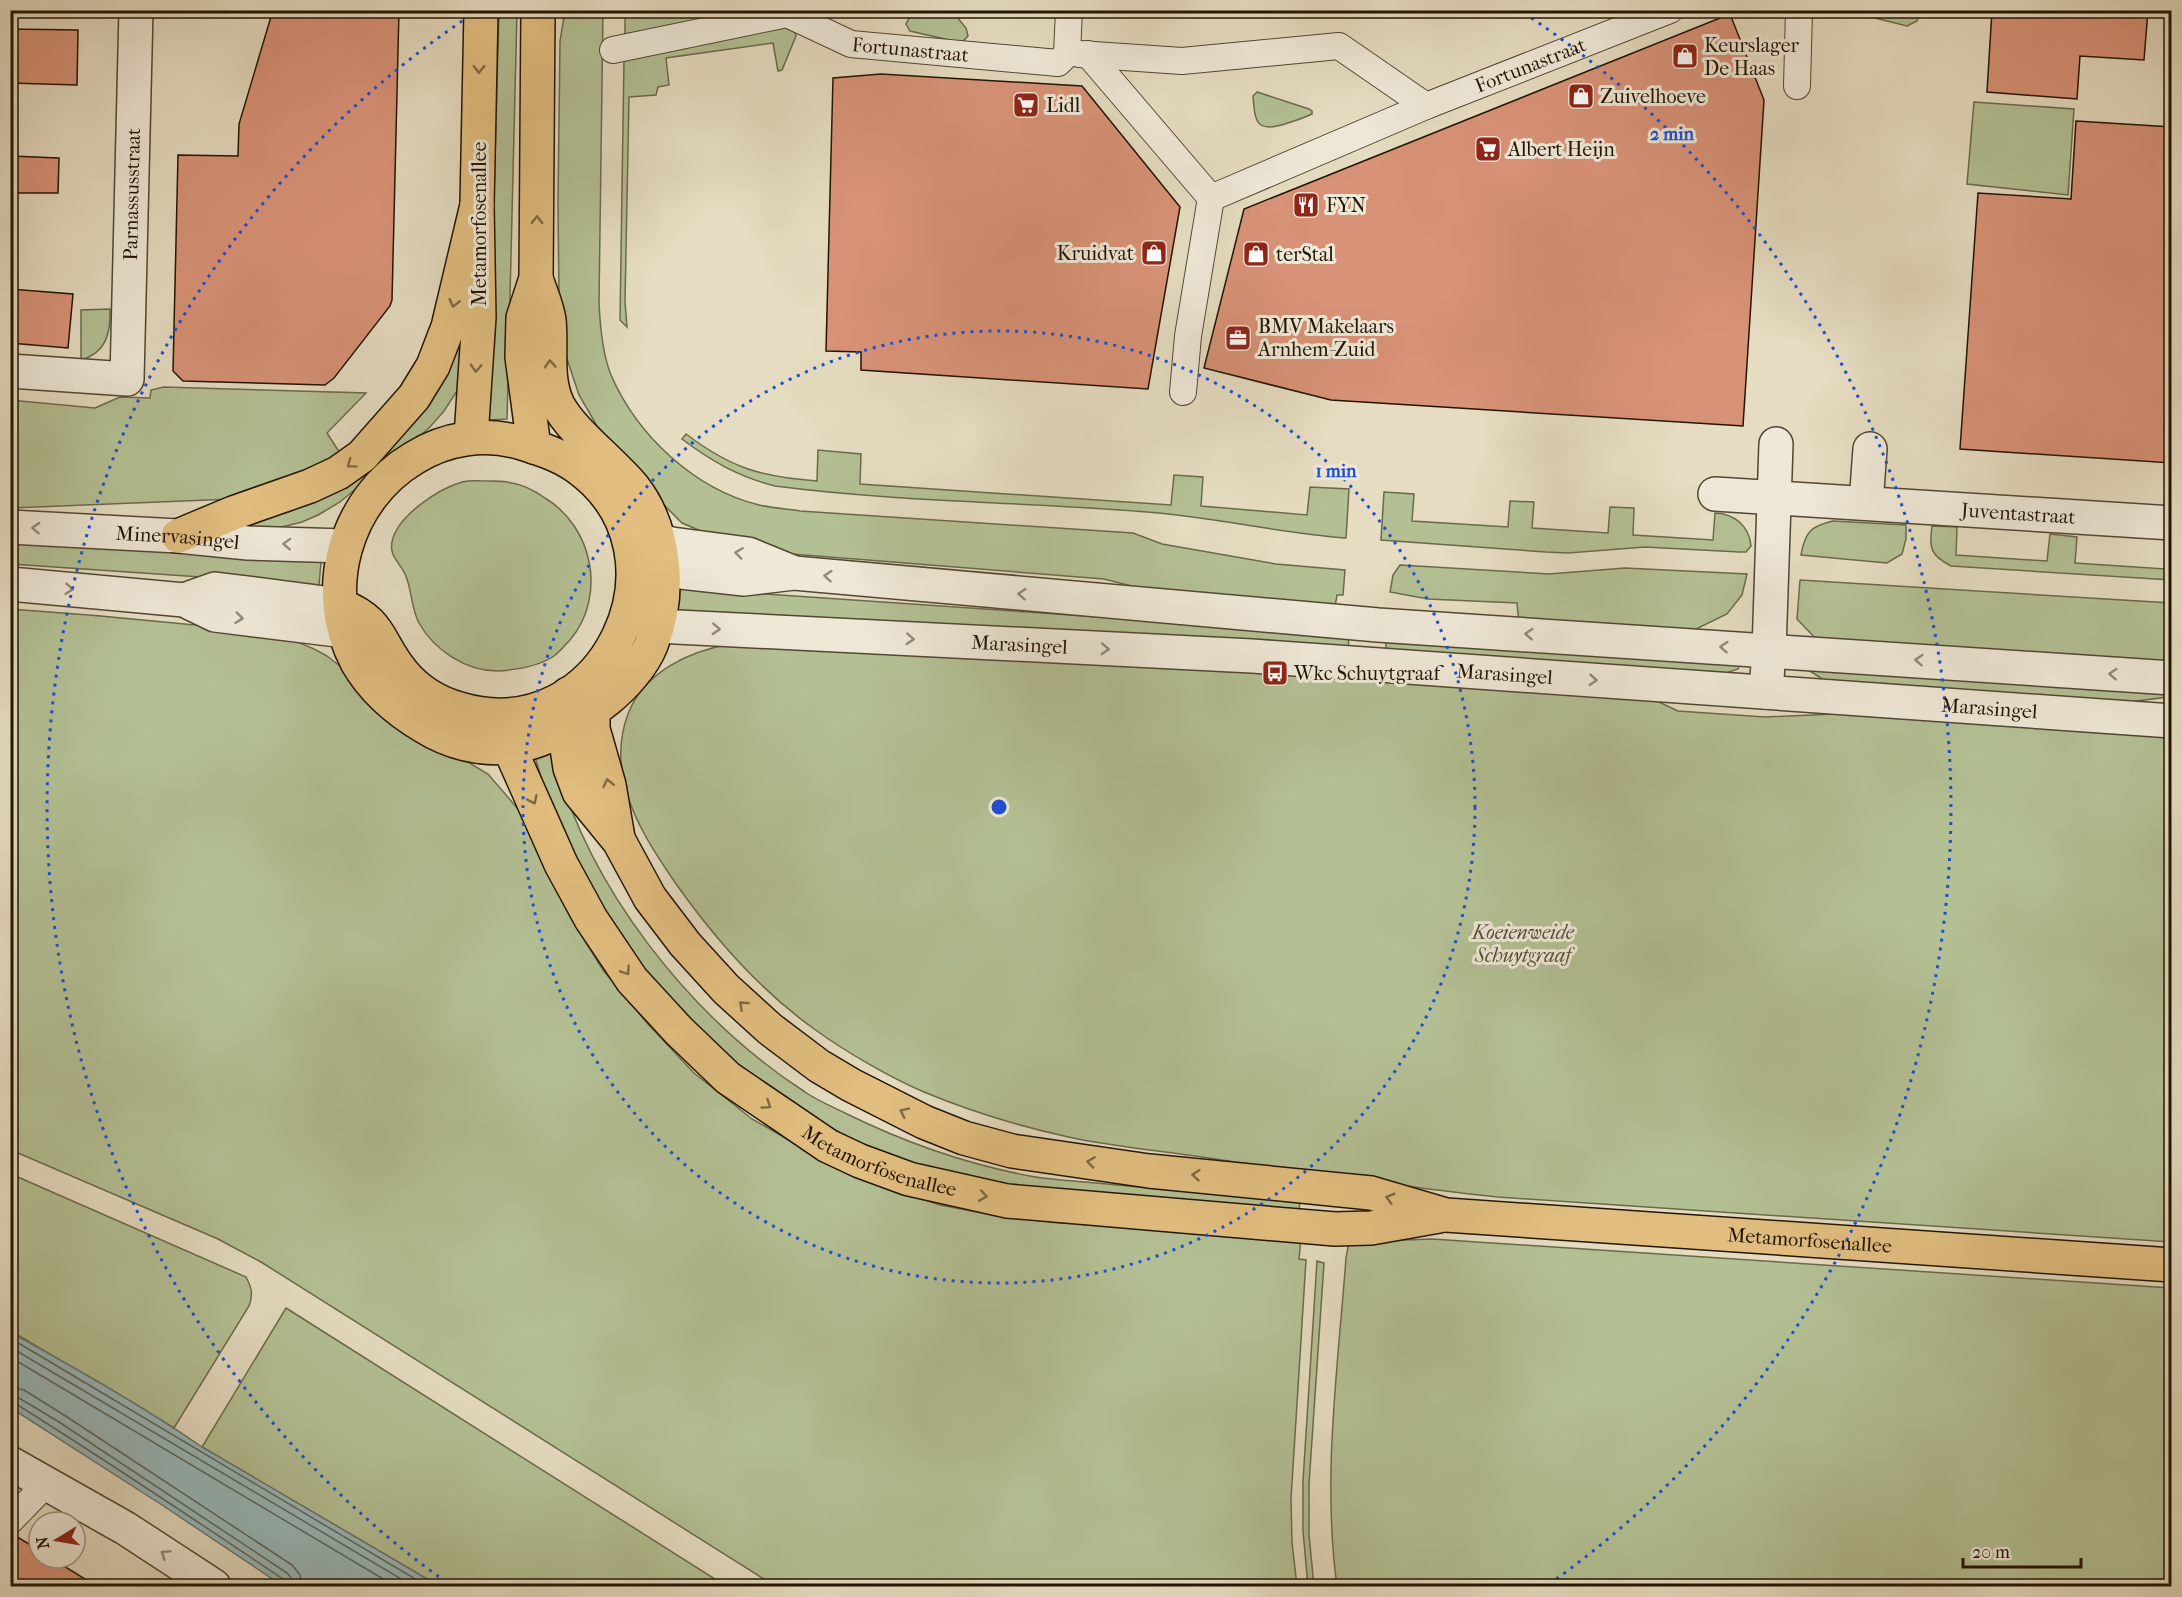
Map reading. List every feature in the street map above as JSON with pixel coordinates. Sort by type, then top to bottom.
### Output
[{"type":"main road","name":"Metamorfosenallee","points":[[471,437],[479,317],[477,205],[481,10]]},
{"type":"main road","points":[[534,447],[522,357],[523,318],[536,278],[538,10]]},
{"type":"main road","points":[[178,536],[233,513],[310,486],[338,473],[362,456],[414,397],[433,366],[448,327],[477,205]]},
{"type":"main road","points":[[343,618],[367,618],[400,670],[418,689],[439,702],[462,710],[510,715],[611,696],[633,673],[650,649],[661,605],[638,494],[620,472],[567,418],[558,404],[551,384],[549,317],[536,278]]},
{"type":"main road","points":[[471,437],[513,440],[556,455],[577,467],[596,483],[611,502],[622,524],[651,554],[634,575],[631,603],[623,631],[610,656],[597,670],[564,728],[535,740],[509,747],[460,743],[435,734],[407,717],[372,683],[356,660],[343,618],[339,588],[345,546],[354,522],[367,501],[383,481],[402,465],[423,452],[447,442],[471,437]]},
{"type":"main road","name":"Metamorfosenallee","points":[[580,703],[593,729],[609,785],[619,841]]},
{"type":"main road","name":"Metamorfosenallee","points":[[564,728],[570,768],[579,792],[619,841],[650,898],[685,944],[726,989],[770,1029],[819,1066],[924,1122],[964,1138],[1012,1150],[1149,1170],[1371,1193],[1446,1215],[2172,1264]]},
{"type":"main road","name":"Metamorfosenallee","points":[[509,747],[561,864],[591,919],[632,980],[679,1032],[728,1078],[839,1151],[909,1179],[1007,1201],[1335,1229],[1371,1228],[1446,1215]]},
{"type":"street","name":"Parnassusstraat","points":[[10,371],[127,379],[135,10]]},
{"type":"street","points":[[1069,10],[1078,54],[1211,198],[1188,336],[1183,392]]},
{"type":"street","name":"Fortunastraat","points":[[1211,198],[1426,106],[1670,10]]},
{"type":"street","points":[[1797,86],[1799,10]]},
{"type":"street","name":"Fortunastraat","points":[[613,50],[787,14],[851,44],[1058,63],[1078,54],[1182,60],[1339,46],[1426,106]]},
{"type":"street","points":[[1766,692],[1776,444]]},
{"type":"street","points":[[1866,503],[1870,449]]},
{"type":"street","name":"Juventastraat","points":[[1715,494],[2172,524]]},
{"type":"street","name":"Minervasingel","points":[[10,527],[178,536],[248,543],[345,546]]},
{"type":"street","name":"Marasingel","points":[[651,554],[672,544],[748,554],[794,573],[1378,625],[2172,678]]},
{"type":"street","points":[[10,584],[184,600],[215,615],[343,618]]},
{"type":"street","name":"Marasingel","points":[[657,626],[1252,656],[2172,721]]},
{"type":"street","points":[[10,1463],[125,1527],[214,1587]]},
{"type":"street","points":[[10,1521],[46,1484]]},
{"type":"green space","points":[[499,11],[517,11],[507,419],[488,420]]},
{"type":"green space","points":[[565,11],[603,11],[599,302],[605,358],[622,397],[636,418],[652,438],[690,473],[735,497],[769,507],[1133,533],[1162,544],[1276,564],[1345,570],[1343,595],[1337,595],[1334,612],[1151,591],[1104,579],[792,554],[734,545],[682,523],[655,496],[597,426],[579,395],[565,353],[559,300],[558,203],[560,41]]},
{"type":"green space","points":[[625,11],[748,11],[625,36]]},
{"type":"green space","points":[[913,11],[952,11],[966,28],[968,36],[962,42],[958,42],[910,31],[906,24]]},
{"type":"green space","points":[[1860,11],[1921,11],[1917,21],[1907,26],[1867,16]]},
{"type":"green space","points":[[784,27],[795,32],[796,36],[782,70],[778,71],[773,43],[666,58],[669,85],[658,87],[656,95],[629,97],[625,302],[627,327],[620,320],[624,59]]},
{"type":"green space","points":[[1257,92],[1309,109],[1312,114],[1275,126],[1263,126],[1256,119],[1253,96]]},
{"type":"green space","points":[[1974,102],[2074,109],[2068,195],[1967,184]]},
{"type":"green space","points":[[110,309],[108,334],[105,341],[96,352],[81,360],[81,310]]},
{"type":"green space","points":[[463,317],[464,367],[457,391],[429,428],[340,502],[318,515],[278,528],[240,530],[241,524],[288,512],[334,490]]},
{"type":"green space","points":[[164,387],[366,393],[327,433],[340,453],[315,471],[233,499],[11,508],[10,400],[95,408],[120,397],[150,398],[151,390]]},
{"type":"green space","points":[[686,434],[702,446],[747,469],[779,477],[817,481],[818,450],[861,454],[860,484],[1171,505],[1174,475],[1203,477],[1201,506],[1307,515],[1310,487],[1349,489],[1346,538],[1147,512],[914,499],[775,486],[737,473],[715,461],[682,439]]},
{"type":"green space","points":[[462,482],[507,482],[541,495],[561,511],[574,526],[584,544],[591,583],[582,622],[558,653],[534,665],[497,671],[485,670],[452,657],[425,633],[416,617],[407,580],[391,547],[395,532],[410,513],[431,497]]},
{"type":"green space","points":[[1384,492],[1414,494],[1412,521],[1508,527],[1510,501],[1534,502],[1532,528],[1608,533],[1610,507],[1634,508],[1633,535],[1713,540],[1715,513],[1722,514],[1734,518],[1744,527],[1751,546],[1746,552],[1645,547],[1568,553],[1381,540]]},
{"type":"green space","points":[[1833,521],[1906,525],[1906,539],[1902,554],[1887,563],[1801,555],[1810,531],[1819,525]]},
{"type":"green space","points":[[1932,526],[1957,527],[1956,555],[2047,561],[2050,534],[2077,537],[2075,563],[2165,569],[2167,539],[2171,540],[2171,580],[1951,566],[1939,558],[1933,550]]},
{"type":"green space","points":[[10,541],[321,562],[319,585],[11,564]]},
{"type":"green space","points":[[1400,565],[1549,574],[1625,568],[1747,574],[1742,595],[1727,614],[1692,631],[1519,623],[1517,603],[1428,599],[1390,592],[1393,575]]},
{"type":"green space","points":[[1800,580],[2171,603],[2171,663],[1819,642],[1797,619]]},
{"type":"green space","points":[[679,588],[1349,634],[1348,654],[678,610]]},
{"type":"green space","points":[[10,609],[258,632],[311,647],[327,656],[456,755],[488,774],[518,809],[532,830],[550,878],[570,917],[603,970],[647,1023],[694,1073],[752,1119],[817,1156],[883,1186],[940,1205],[1004,1217],[1060,1223],[1130,1225],[1301,1238],[1299,1259],[1306,1260],[1291,1499],[1292,1542],[1297,1586],[775,1586],[261,1262],[218,1239],[11,1150]]},
{"type":"green space","points":[[1386,640],[1744,658],[1738,669],[1720,675],[1386,656]]},
{"type":"green space","name":"Koeienweide Schuytgraaf","points":[[795,641],[1646,696],[1678,711],[1765,717],[1857,713],[2171,733],[2171,1242],[1461,1193],[1090,1141],[1054,1134],[997,1118],[924,1092],[883,1072],[829,1039],[776,999],[757,981],[705,923],[674,881],[640,826],[626,790],[621,752],[625,723],[635,699],[657,675],[684,658],[715,647],[747,642]]},
{"type":"green space","points":[[1802,666],[2168,690],[2168,697],[2105,705],[1838,689]]},
{"type":"green space","points":[[553,753],[569,803],[591,852],[617,899],[649,945],[684,987],[722,1026],[763,1061],[810,1095],[914,1143],[960,1159],[1006,1171],[1063,1180],[1300,1198],[1299,1215],[1044,1197],[917,1167],[856,1141],[799,1111],[732,1065],[653,982],[594,898],[545,791],[535,757]]},
{"type":"green space","points":[[11,1174],[246,1277],[251,1292],[249,1306],[174,1428],[11,1331]]},
{"type":"green space","points":[[1432,1239],[2171,1288],[2171,1586],[1337,1586],[1331,1505],[1331,1463],[1349,1242]]},
{"type":"green space","points":[[1317,1261],[1324,1263],[1309,1484],[1309,1535],[1314,1586],[1308,1586],[1303,1531],[1303,1481]]},
{"type":"green space","points":[[286,1308],[726,1586],[439,1586],[202,1447]]},
{"type":"water","points":[[10,1332],[107,1387],[202,1447],[439,1586],[283,1586],[11,1408]]},
{"type":"building","points":[[273,10],[399,10],[392,300],[390,306],[334,378],[325,385],[183,381],[173,371],[178,155],[238,156],[239,124]]},
{"type":"building","points":[[1992,10],[2148,10],[2144,60],[2080,56],[2077,99],[1987,92]]},
{"type":"building","points":[[1730,14],[1764,100],[1743,426],[1331,400],[1204,368],[1244,209]]},
{"type":"building","points":[[10,29],[78,30],[77,85],[10,83]]},
{"type":"building","points":[[881,74],[1082,86],[1180,207],[1148,389],[861,370],[861,352],[826,351],[833,78]]},
{"type":"building","points":[[2076,121],[2172,127],[2172,463],[1960,449],[1978,193],[2071,199]]},
{"type":"building","points":[[10,156],[59,158],[58,193],[10,193]]},
{"type":"building","points":[[10,289],[73,294],[68,348],[10,343]]},
{"type":"building","points":[[14,1535],[27,1543],[27,1570],[70,1570],[98,1587],[10,1587],[10,1536]]},
{"type":"place","name":"Keurslager De Haas","points":[[1685,56]]},
{"type":"place","name":"Zuivelhoeve","points":[[1581,96]]},
{"type":"place","name":"Lidl","points":[[1026,105]]},
{"type":"place","name":"Albert Heijn","points":[[1488,149]]},
{"type":"place","name":"FYN","points":[[1306,205]]},
{"type":"place","name":"Kruidvat","points":[[1154,253]]},
{"type":"place","name":"terStal","points":[[1256,254]]},
{"type":"place","name":"BMV Makelaars Arnhem-Zuid","points":[[1238,338]]},
{"type":"place","name":"Wkc Schuytgraaf","points":[[1275,673]]}]
